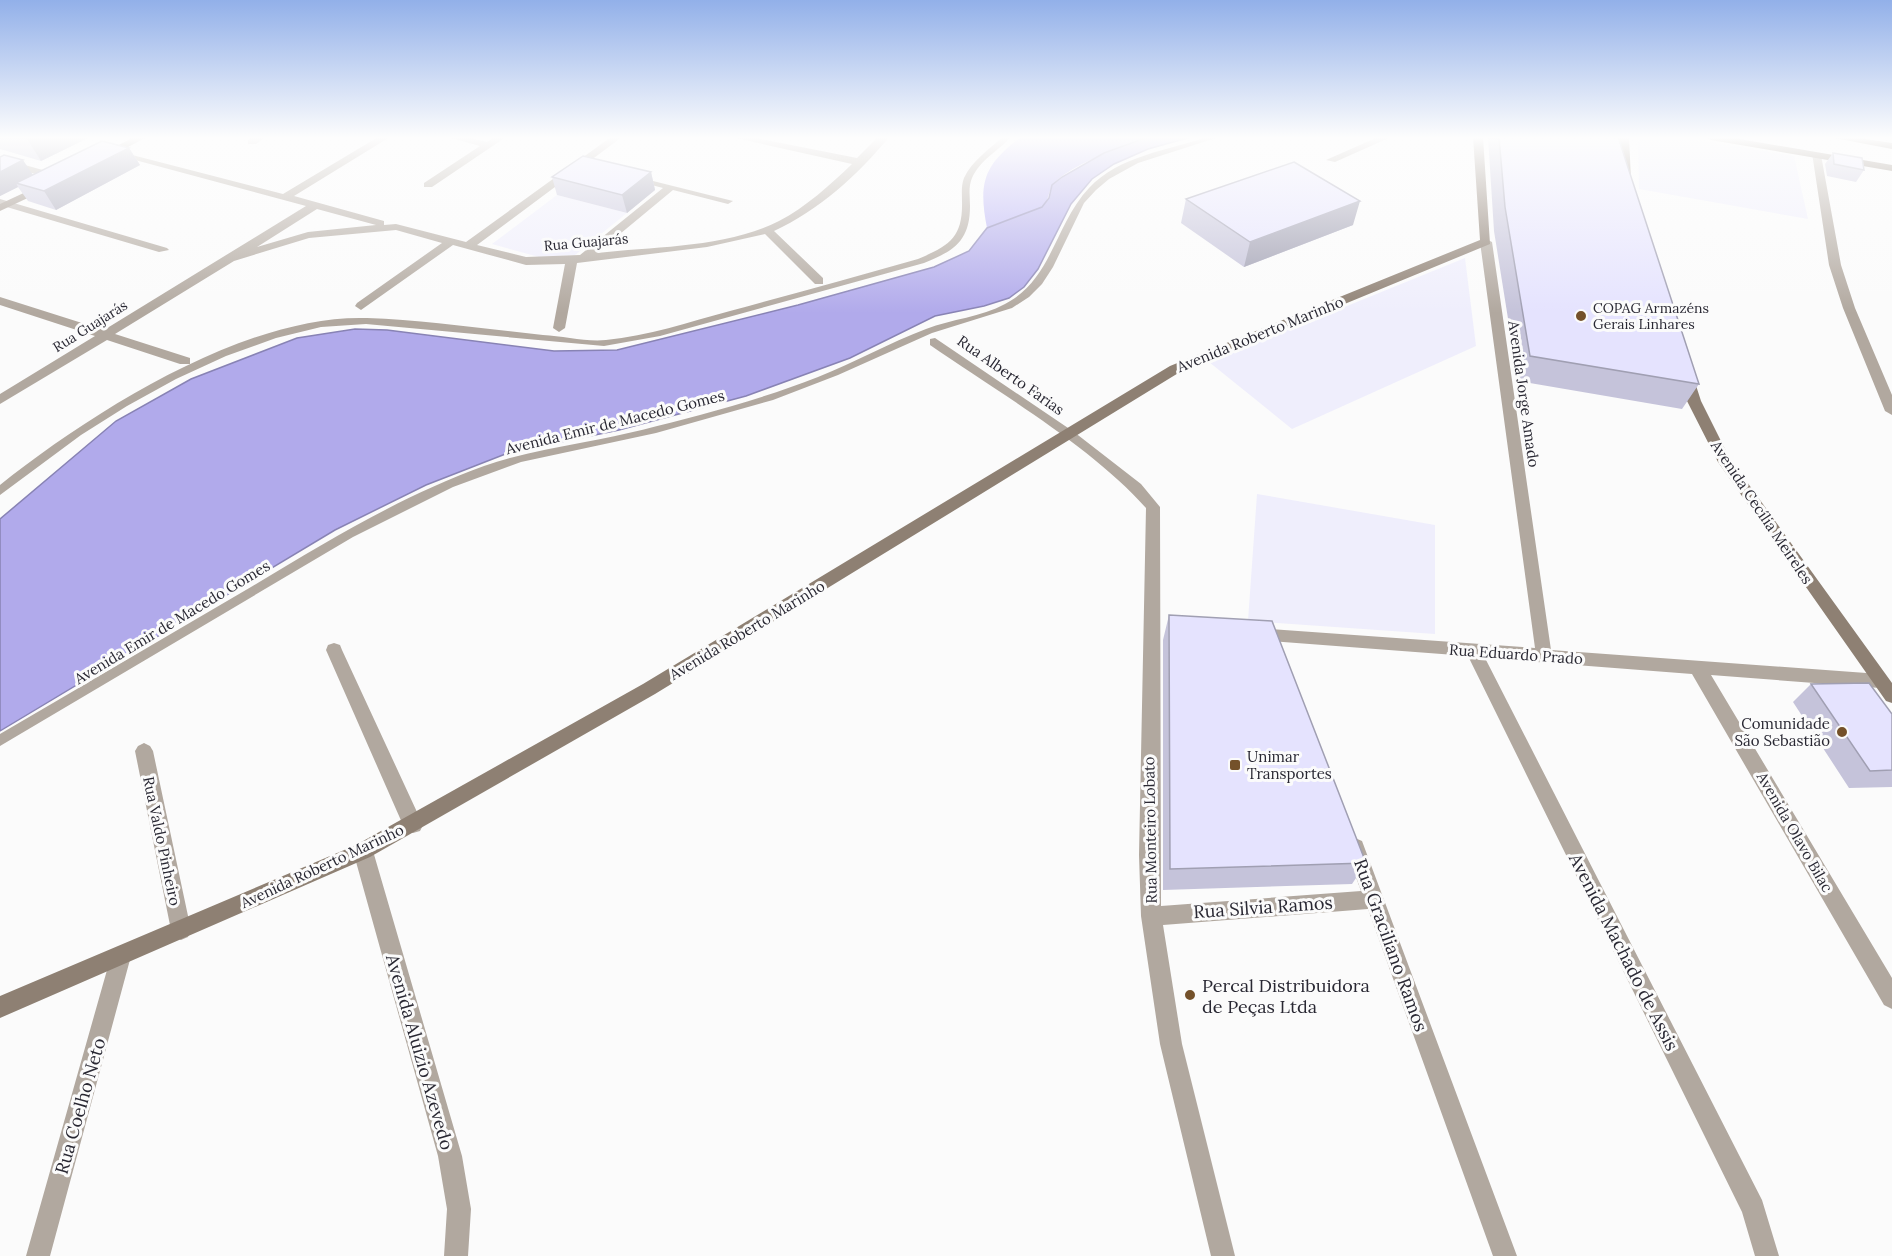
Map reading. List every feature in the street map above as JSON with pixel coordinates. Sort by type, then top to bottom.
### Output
[{"type":"main road","points":[[2,204],[18,196]]},
{"type":"main road","name":"Avenida Jorge Amado","points":[[1482,196],[1486,242]]},
{"type":"main road","name":"Avenida Roberto Marinho","points":[[0,1007],[363,850],[413,825],[649,689],[1175,369],[1486,242]]},
{"type":"main road","name":"Avenida Cecília Meireles","points":[[1680,356],[1694,401],[1723,459],[1892,696]]},
{"type":"street","points":[[280,196],[396,227]]},
{"type":"street","points":[[468,246],[541,196]]},
{"type":"street","points":[[559,328],[578,259],[660,196]]},
{"type":"street","points":[[706,196],[728,201]]},
{"type":"street","name":"Rua Guajarás","points":[[227,259],[308,235],[396,227],[526,261],[578,259],[730,239],[767,230],[781,224],[824,196]]},
{"type":"street","points":[[0,491],[68,438],[152,388],[197,366],[301,328],[328,322],[366,321],[604,343],[657,333],[921,261],[943,252],[957,242],[965,229],[967,196]]},
{"type":"street","name":"Avenida Emir de Macedo Gomes","points":[[0,741],[349,534],[404,504],[511,461],[655,431],[776,395],[820,380],[932,330],[988,315],[1010,305],[1031,293],[1045,276],[1087,196]]},
{"type":"street","points":[[1823,196],[1835,265],[1849,308],[1892,411]]},
{"type":"street","points":[[2,204],[163,250]]},
{"type":"street","name":"Rua Guajarás","points":[[0,400],[104,334],[316,206]]},
{"type":"street","points":[[767,230],[819,281]]},
{"type":"street","points":[[361,306],[452,241]]},
{"type":"street","name":"Avenida Jorge Amado","points":[[1486,242],[1544,656]]},
{"type":"street","points":[[0,301],[185,361]]},
{"type":"street","name":"Rua Alberto Farias","points":[[935,342],[1069,435]]},
{"type":"street","points":[[1875,370],[1892,372]]},
{"type":"street","name":"Rua Monteiro Lobato","points":[[1069,435],[1136,488],[1152,507],[1149,855],[1151,916],[1170,1044],[1223,1256]]},
{"type":"street","points":[[1151,627],[1173,628]]},
{"type":"street","name":"Rua Eduardo Prado","points":[[1240,633],[1880,681]]},
{"type":"street","points":[[1274,636],[1282,658]]},
{"type":"street","points":[[334,650],[413,825]]},
{"type":"street","name":"Avenida Machado de Assis","points":[[1473,650],[1753,1209],[1767,1256]]},
{"type":"street","name":"Avenida Olavo Bilac","points":[[1697,667],[1892,998]]},
{"type":"street","name":"Rua Valdo Pinheiro","points":[[144,751],[181,930]]},
{"type":"street","name":"Rua Graciliano Ramos","points":[[1349,833],[1505,1256]]},
{"type":"street","name":"Avenida Aluizio Azevedo","points":[[363,850],[450,1156],[459,1209],[456,1256]]},
{"type":"street","name":"Rua Silvia Ramos","points":[[1151,916],[1374,899]]},
{"type":"street","name":"Rua Coelho Neto","points":[[38,1256],[122,956]]},
{"type":"shaded area","points":[[556,196],[627,213],[575,255],[539,257],[492,244]]},
{"type":"shaded area","points":[[983,196],[1048,196],[1040,208],[987,228]]},
{"type":"shaded area","points":[[1050,196],[1078,196],[1071,204],[1038,269],[1024,287],[1009,298],[984,306],[935,316],[850,358],[746,396],[619,430],[508,453],[426,485],[335,530],[0,731],[0,519],[116,421],[191,379],[297,338],[355,329],[387,330],[554,351],[617,350],[798,305],[934,267],[969,251],[987,228],[1042,207]]},
{"type":"shaded area","points":[[1676,196],[1803,196],[1808,219]]},
{"type":"shaded area","points":[[1465,258],[1476,346],[1292,429],[1209,362]]},
{"type":"shaded area","points":[[1257,494],[1435,525],[1435,634],[1248,621]]},
{"type":"building","points":[[1196,196],[1351,196],[1360,201],[1250,242],[1186,199]]},
{"type":"building","name":"COPAG Armazéns Gerais Linhares","points":[[1504,196],[1637,196],[1699,384],[1530,356]]},
{"type":"building","name":"Unimar Transportes","points":[[1169,615],[1272,621],[1366,863],[1170,869]]},
{"type":"building","points":[[1869,683],[1892,714],[1892,770],[1870,771],[1811,684]]},
{"type":"place","name":"COPAG Armazéns Gerais Linhares","points":[[1581,316]]},
{"type":"place","name":"Comunidade São Sebastião","points":[[1842,732]]},
{"type":"place","name":"Unimar Transportes","points":[[1235,765]]},
{"type":"place","name":"Percal Distribuidora de Peças Ltda","points":[[1190,995]]}]
